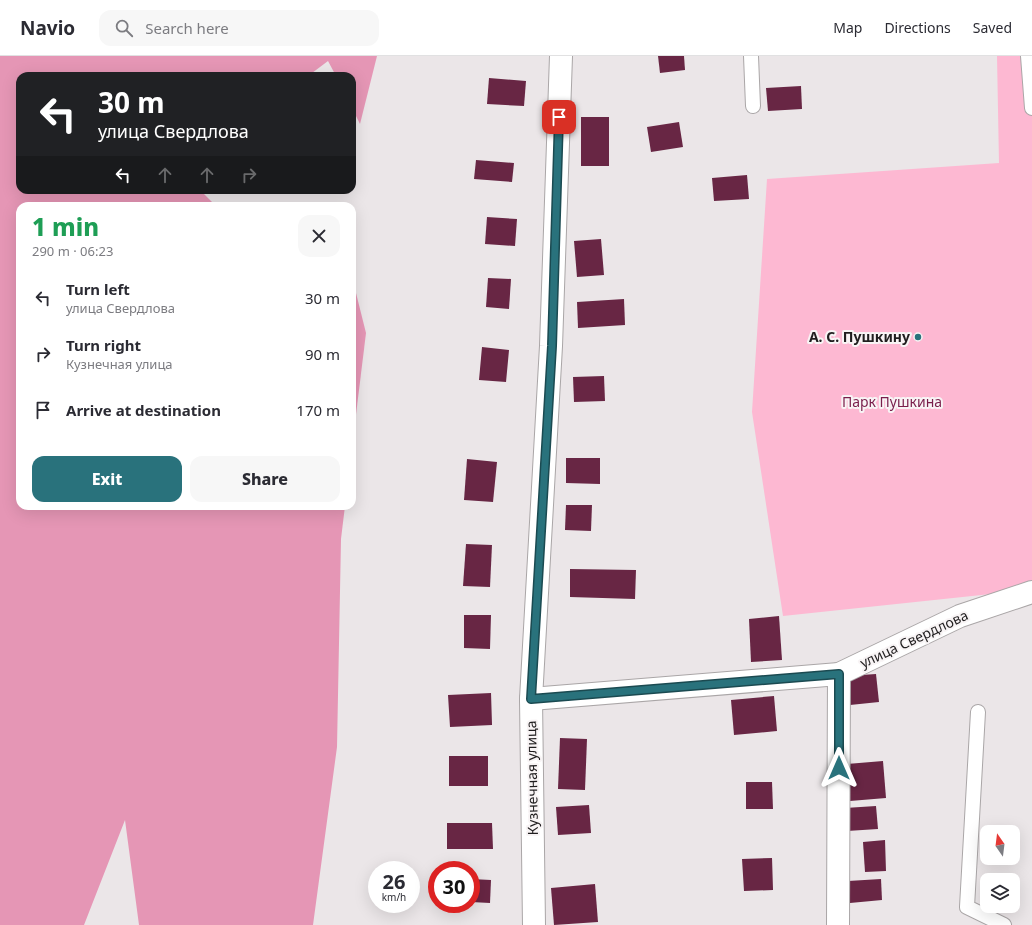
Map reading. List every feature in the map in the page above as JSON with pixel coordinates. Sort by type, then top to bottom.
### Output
[{"type":"street","name":"Кузнечная улица","points":[[534,925],[531,699],[552,346],[561,56]]},
{"type":"street","name":"улица Свердлова","points":[[531,699],[839,674],[960,616],[1032,592]]},
{"type":"street","points":[[838,925],[839,674]]},
{"type":"lane","points":[[751,56],[753,106]]},
{"type":"lane","points":[[1028,56],[1032,108]]},
{"type":"lane","points":[[978,712],[967,907],[1004,925]]},
{"type":"green space","name":"Парк Пушкина","points":[[997,56],[1032,56],[1032,580],[991,594],[783,616],[752,412],[767,179],[999,163]]},
{"type":"shaded area","points":[[0,56],[377,56],[360,124],[356,116],[356,72],[334,72],[328,61],[313,72],[16,72],[16,194],[204,194],[212,202],[16,202],[16,510],[345,510],[341,539],[337,747],[313,925],[139,925],[125,820],[84,925],[0,925]]},
{"type":"shaded area","points":[[356,293],[366,333],[356,414]]},
{"type":"building","points":[[658,56],[684,56],[685,70],[660,73]]},
{"type":"building","points":[[489,78],[526,81],[524,106],[487,104]]},
{"type":"building","points":[[801,86],[802,109],[768,111],[766,88]]},
{"type":"building","points":[[581,117],[609,117],[609,166],[581,166]]},
{"type":"building","points":[[679,122],[683,147],[651,152],[647,127]]},
{"type":"building","points":[[476,160],[514,163],[512,182],[474,179]]},
{"type":"building","points":[[747,175],[749,199],[714,201],[712,178]]},
{"type":"building","points":[[487,217],[517,219],[515,246],[485,244]]},
{"type":"building","points":[[601,239],[604,275],[577,277],[574,241]]},
{"type":"building","points":[[488,278],[511,279],[509,309],[486,307]]},
{"type":"building","points":[[624,299],[625,325],[578,328],[577,302]]},
{"type":"building","points":[[482,347],[509,350],[506,382],[479,380]]},
{"type":"building","points":[[604,376],[605,401],[574,402],[573,377]]},
{"type":"building","points":[[566,458],[600,458],[600,484],[566,483]]},
{"type":"building","points":[[467,459],[497,462],[493,502],[464,500]]},
{"type":"building","points":[[566,505],[592,505],[591,531],[565,530]]},
{"type":"building","points":[[466,544],[492,545],[490,587],[463,586]]},
{"type":"building","points":[[570,569],[636,570],[635,599],[570,597]]},
{"type":"building","points":[[464,615],[491,615],[490,649],[464,648]]},
{"type":"building","points":[[779,616],[782,660],[751,662],[749,619]]},
{"type":"building","points":[[876,674],[879,702],[850,705],[847,676]]},
{"type":"building","points":[[491,693],[492,725],[450,727],[448,695]]},
{"type":"building","points":[[774,696],[777,731],[734,735],[731,700]]},
{"type":"building","points":[[560,738],[587,739],[585,790],[558,789]]},
{"type":"building","points":[[449,756],[488,756],[488,786],[449,786]]},
{"type":"building","points":[[883,761],[886,798],[850,801],[847,764]]},
{"type":"building","points":[[746,782],[772,782],[773,809],[746,809]]},
{"type":"building","points":[[589,805],[591,833],[558,835],[556,807]]},
{"type":"building","points":[[876,806],[878,829],[847,831],[845,808]]},
{"type":"building","points":[[447,823],[492,823],[493,849],[447,849]]},
{"type":"building","points":[[885,840],[886,871],[865,872],[863,842]]},
{"type":"building","points":[[772,858],[773,890],[744,891],[742,859]]},
{"type":"building","points":[[480,879],[491,880],[490,903],[480,902]]},
{"type":"building","points":[[881,879],[882,900],[850,903],[848,881]]},
{"type":"building","points":[[595,884],[598,922],[554,925],[551,888]]},
{"type":"place","name":"А. С. Пушкину","points":[[918,337]]},
{"type":"route","points":[[559,117],[552,346],[531,699],[839,674],[839,768]]}]
